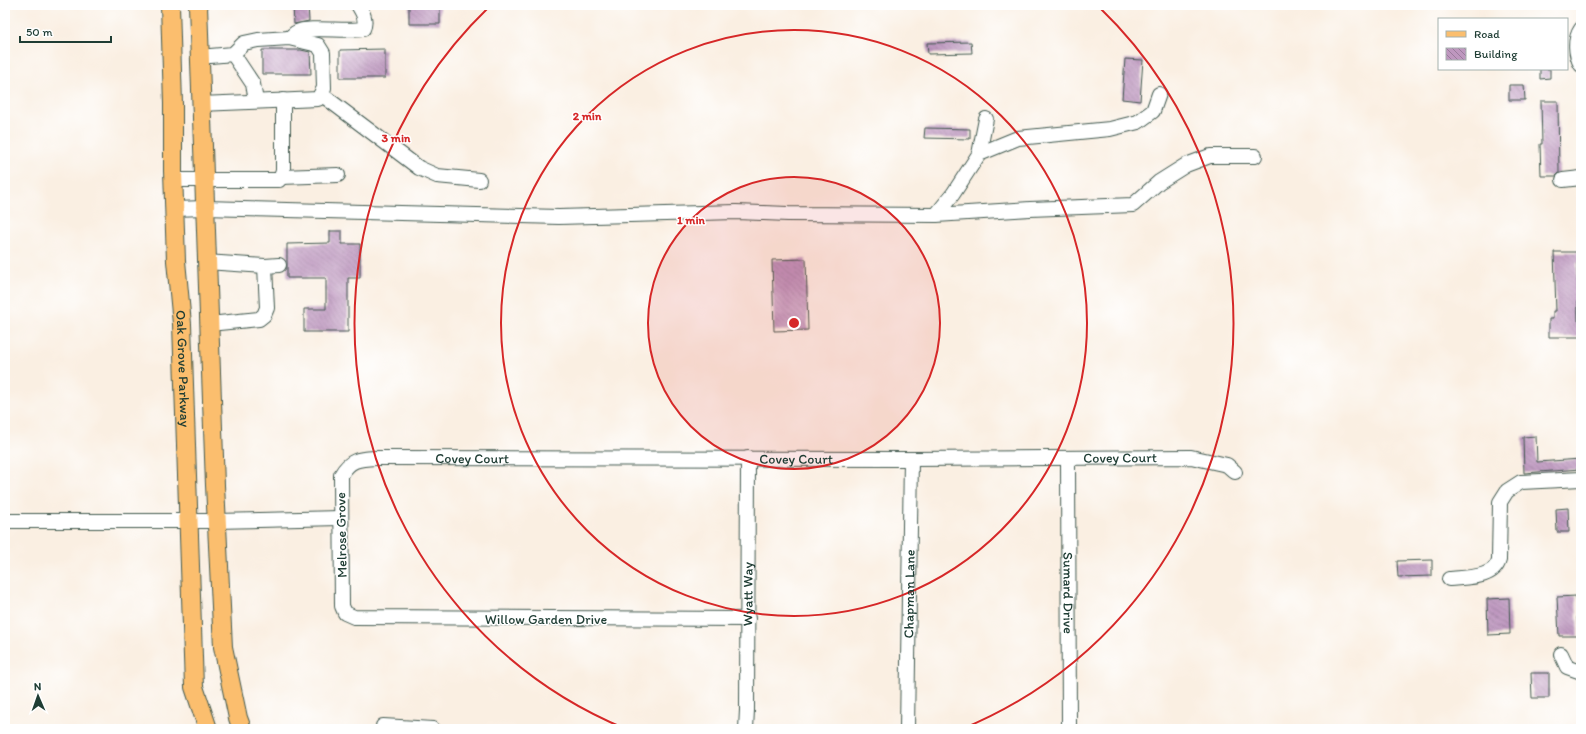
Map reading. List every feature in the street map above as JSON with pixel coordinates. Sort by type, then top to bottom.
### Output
[{"type":"main road","name":"Oak Grove Parkway","points":[[170,5],[174,209],[176,261],[182,324],[194,687],[208,729]]},
{"type":"main road","name":"Oak Grove Parkway","points":[[198,5],[200,104],[216,521],[223,647],[238,718],[242,729]]},
{"type":"street","points":[[290,38],[297,31],[354,31],[363,29],[365,25],[363,14],[358,5]]},
{"type":"street","points":[[1581,29],[1577,36],[1577,55],[1581,65]]},
{"type":"street","points":[[199,57],[233,54],[244,43],[258,40],[290,38],[318,45],[323,53],[324,88],[318,99],[200,104]]},
{"type":"street","points":[[233,54],[252,84],[256,101]]},
{"type":"street","points":[[321,94],[419,168],[437,176],[479,180]]},
{"type":"street","points":[[980,154],[1018,138],[1110,129],[1138,122],[1153,111],[1159,94]]},
{"type":"street","points":[[281,177],[283,171],[283,100]]},
{"type":"street","points":[[936,215],[953,194],[980,154],[986,119]]},
{"type":"street","points":[[174,209],[205,208],[559,217],[736,212],[788,214],[936,215],[1030,209],[1133,205],[1159,182],[1186,165],[1210,156],[1255,156]]},
{"type":"street","points":[[173,180],[278,180],[281,177],[338,175]]},
{"type":"street","points":[[1563,180],[1581,178]]},
{"type":"street","points":[[206,262],[265,266],[279,265]]},
{"type":"street","points":[[209,324],[259,319],[264,315],[267,308],[265,266]]},
{"type":"street","name":"Covey Court","points":[[353,461],[364,458],[911,459],[1191,457],[1227,465],[1235,472]]},
{"type":"street","name":"Wyatt Way","points":[[746,729],[748,458]]},
{"type":"street","name":"Sumard Drive","points":[[1068,458],[1069,729]]},
{"type":"street","name":"Chapman Lane","points":[[907,729],[911,459]]},
{"type":"street","name":"Melrose Grove","points":[[344,613],[342,606],[340,518],[341,475],[345,468],[353,461]]},
{"type":"street","points":[[1449,579],[1481,575],[1490,572],[1497,567],[1499,560],[1500,502],[1507,491],[1521,482],[1581,479]]},
{"type":"street","points":[[5,521],[216,521],[340,518]]},
{"type":"street","name":"Willow Garden Drive","points":[[344,613],[354,618],[748,619]]},
{"type":"street","points":[[1561,654],[1567,667],[1581,672]]},
{"type":"street","points":[[383,729],[384,726],[433,729]]},
{"type":"building","points":[[293,5],[308,5],[309,21],[294,24]]},
{"type":"building","points":[[409,5],[440,5],[440,24],[409,24]]},
{"type":"building","points":[[971,42],[972,53],[928,54],[927,43]]},
{"type":"building","points":[[385,49],[385,78],[340,78],[340,50]]},
{"type":"building","points":[[262,50],[301,50],[310,52],[311,74],[262,74]]},
{"type":"building","points":[[1125,59],[1143,60],[1140,101],[1122,99]]},
{"type":"building","points":[[1540,70],[1550,70],[1550,78],[1540,79]]},
{"type":"building","points":[[1509,85],[1524,85],[1525,100],[1509,100]]},
{"type":"building","points":[[1541,101],[1558,101],[1559,173],[1556,176],[1541,176]]},
{"type":"building","points":[[925,128],[970,129],[970,139],[924,138]]},
{"type":"building","points":[[330,231],[342,231],[342,244],[360,244],[360,278],[348,278],[348,332],[304,332],[304,309],[326,309],[326,278],[287,278],[287,244],[330,243]]},
{"type":"building","points":[[1554,252],[1581,252],[1581,262],[1577,263],[1578,321],[1581,321],[1581,337],[1549,337],[1549,319],[1553,319],[1553,311],[1556,311]]},
{"type":"building","points":[[806,259],[808,330],[774,331],[772,260]]},
{"type":"building","points":[[1536,436],[1537,462],[1581,459],[1581,469],[1524,473],[1523,437]]},
{"type":"building","points":[[1568,508],[1569,532],[1557,532],[1556,509]]},
{"type":"building","points":[[1432,560],[1432,576],[1398,577],[1397,561]]},
{"type":"building","points":[[1576,596],[1578,636],[1559,636],[1557,597]]},
{"type":"building","points":[[1509,598],[1510,634],[1488,635],[1487,599]]},
{"type":"building","points":[[1531,673],[1549,673],[1549,698],[1532,698]]}]
